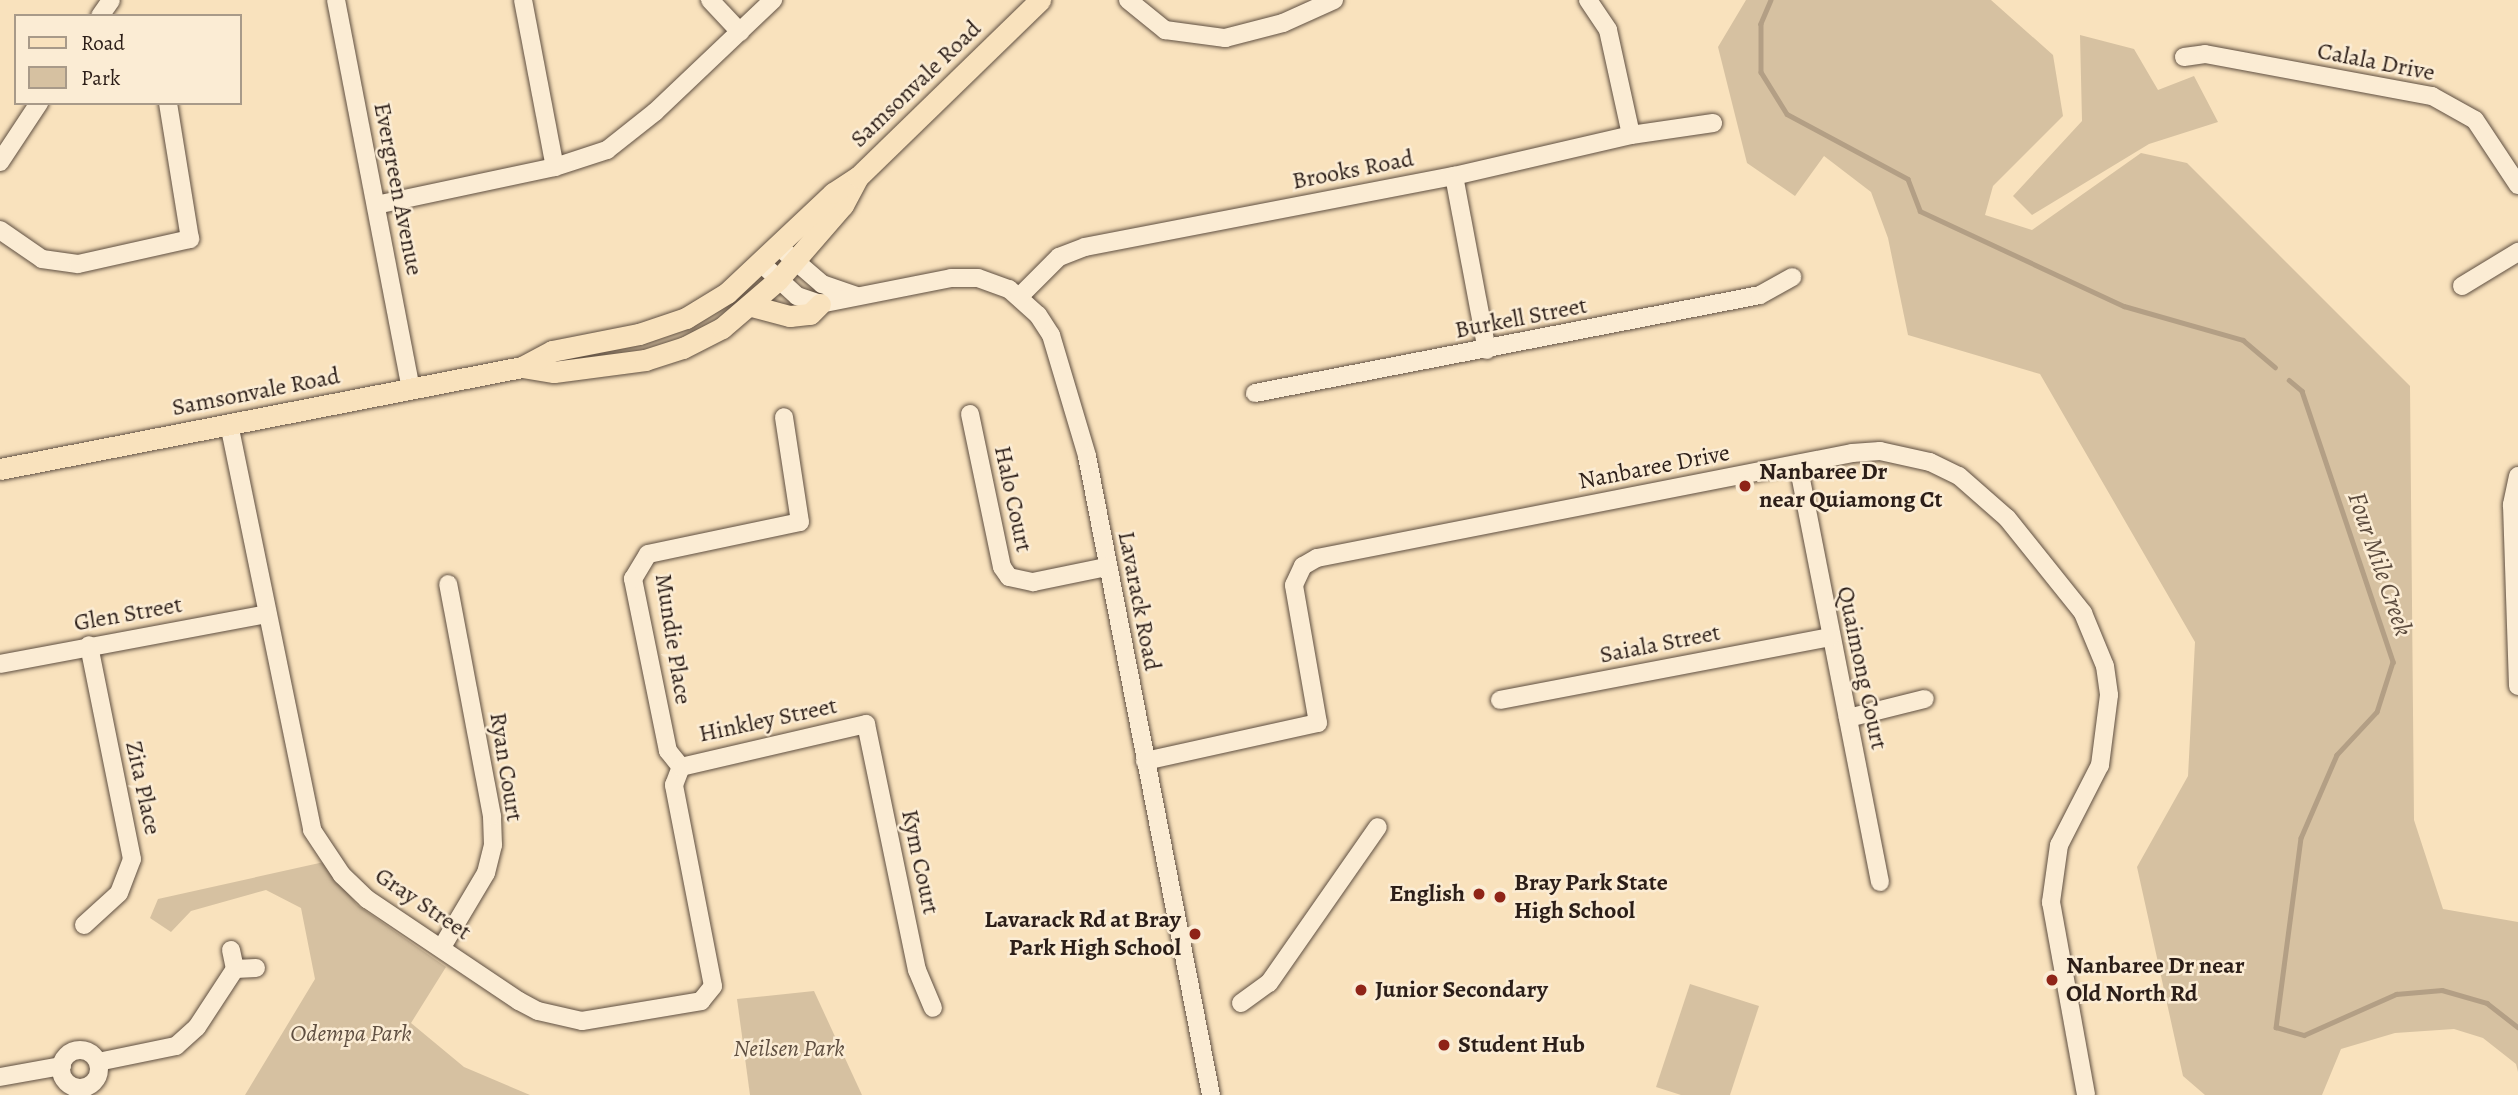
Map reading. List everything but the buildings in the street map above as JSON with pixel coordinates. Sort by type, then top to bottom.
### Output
[{"type":"main road","name":"Samsonvale Road","points":[[0,469],[522,367],[552,351],[639,334],[686,318],[727,293],[833,192],[858,177],[1040,0]]},
{"type":"main road","name":"Samsonvale Road","points":[[522,367],[554,372],[645,360],[704,338],[752,306],[778,280],[843,205],[858,177]]},
{"type":"main road","points":[[752,306],[790,316],[810,314],[820,304]]},
{"type":"street","name":"Evergreen Avenue","points":[[337,0],[411,388]]},
{"type":"street","points":[[523,0],[555,167]]},
{"type":"street","points":[[710,0],[740,32]]},
{"type":"street","points":[[376,205],[555,167],[607,150],[655,112],[773,0]]},
{"type":"street","points":[[1128,0],[1164,30],[1225,38],[1283,23],[1334,0]]},
{"type":"street","points":[[1588,0],[1608,30],[1631,135]]},
{"type":"street","name":"Calala Drive","points":[[2185,57],[2205,54],[2432,96],[2475,120],[2518,185]]},
{"type":"street","points":[[0,162],[38,105]]},
{"type":"street","points":[[0,230],[42,259],[78,264],[190,239],[168,105]]},
{"type":"street","name":"Brooks Road","points":[[1019,297],[1059,257],[1084,247],[1454,176],[1631,135],[1713,123]]},
{"type":"street","points":[[1454,176],[1487,350]]},
{"type":"street","points":[[778,246],[794,262],[830,288],[856,296]]},
{"type":"street","points":[[2462,286],[2518,253]]},
{"type":"street","points":[[761,263],[804,301],[820,304]]},
{"type":"street","name":"Lavarack Road","points":[[820,304],[965,276],[996,282],[1019,297],[1052,335],[1063,362],[1087,456],[1106,567],[1211,1095]]},
{"type":"street","name":"Burkell Street","points":[[1255,393],[1760,295],[1791,277]]},
{"type":"street","name":"Halo Court","points":[[970,414],[1002,567],[1009,576],[1032,582],[1106,567]]},
{"type":"street","name":"Mundie Place","points":[[681,767],[668,751],[633,579],[637,566],[648,554],[800,522],[784,417]]},
{"type":"street","name":"Gray Street","points":[[229,424],[312,830],[351,885],[519,1001],[558,1017],[609,1019],[702,1001],[713,986],[674,785],[681,767]]},
{"type":"street","name":"Nanbaree Drive","points":[[1145,761],[1318,723],[1294,585],[1303,566],[1317,558],[1798,464],[1880,451],[1930,462],[1959,476],[2007,518],[2083,613],[2097,640],[2109,695],[2100,765],[2059,845],[2051,902],[2086,1095]]},
{"type":"street","name":"Quaimong Court","points":[[1798,464],[1880,883]]},
{"type":"street","points":[[2518,476],[2512,505],[2518,686]]},
{"type":"street","name":"Ryan Court","points":[[442,947],[486,873],[493,845],[492,816],[448,584]]},
{"type":"street","name":"Glen Street","points":[[0,664],[89,645],[266,614]]},
{"type":"street","name":"Saiala Street","points":[[1500,700],[1830,637]]},
{"type":"street","name":"Zita Place","points":[[84,925],[119,893],[132,859],[89,645]]},
{"type":"street","points":[[1848,718],[1924,699]]},
{"type":"street","name":"Hinkley Street","points":[[681,767],[866,724]]},
{"type":"street","name":"Kym Court","points":[[866,724],[917,970],[933,1008]]},
{"type":"street","points":[[1241,1003],[1269,983],[1378,827]]},
{"type":"street","points":[[98,1062],[176,1046],[197,1027],[235,969],[231,950]]},
{"type":"street","points":[[235,969],[256,968]]},
{"type":"street","points":[[76,1049],[92,1052],[98,1062],[97,1081],[85,1092],[69,1086],[60,1073],[62,1066],[64,1058],[76,1049]]},
{"type":"street","points":[[0,1077],[62,1066]]},
{"type":"green space","points":[[1746,0],[1991,0],[2053,55],[2063,116],[1993,186],[1985,215],[2032,230],[2141,153],[2187,163],[2410,386],[2414,820],[2443,909],[2518,922],[2518,1072],[2516,1064],[2483,1038],[2454,1029],[2395,1033],[2341,1049],[2322,1095],[2205,1095],[2183,1076],[2137,867],[2188,776],[2195,642],[2040,374],[1908,335],[1888,238],[1871,192],[1824,156],[1795,196],[1747,163],[1718,47]]},
{"type":"green space","points":[[2080,35],[2134,49],[2158,90],[2194,76],[2218,122],[2149,144],[2032,215],[2013,196],[2082,121]]},
{"type":"green space","name":"Odempa Park","points":[[324,862],[357,905],[446,967],[411,1023],[464,1067],[530,1095],[245,1095],[315,979],[301,908],[266,890],[191,911],[171,932],[150,918],[158,899]]},
{"type":"green space","points":[[1690,984],[1759,1006],[1730,1095],[1681,1095],[1656,1087]]},
{"type":"green space","name":"Neilsen Park","points":[[814,991],[862,1095],[750,1095],[737,999]]},
{"type":"waterway","name":"Four Mile Creek","points":[[1771,0],[1761,24],[1761,72],[1787,114],[1908,179],[1920,211],[2124,306],[2243,340],[2275,367]]},
{"type":"waterway","name":"Four Mile Creek","points":[[2289,380],[2302,391],[2393,662],[2377,712],[2337,755],[2301,838],[2276,1027],[2304,1035],[2396,994],[2442,990],[2487,1003],[2518,1027]]},
{"type":"place","name":"Nanbaree Dr near Quiamong Ct","points":[[1745,486]]},
{"type":"place","name":"English","points":[[1479,894]]},
{"type":"place","name":"Bray Park State High School","points":[[1500,897]]},
{"type":"place","name":"Lavarack Rd at Bray Park High School","points":[[1195,934]]},
{"type":"place","name":"Nanbaree Dr near Old North Rd","points":[[2052,980]]},
{"type":"place","name":"Junior Secondary","points":[[1361,990]]},
{"type":"place","name":"Student Hub","points":[[1444,1045]]}]
